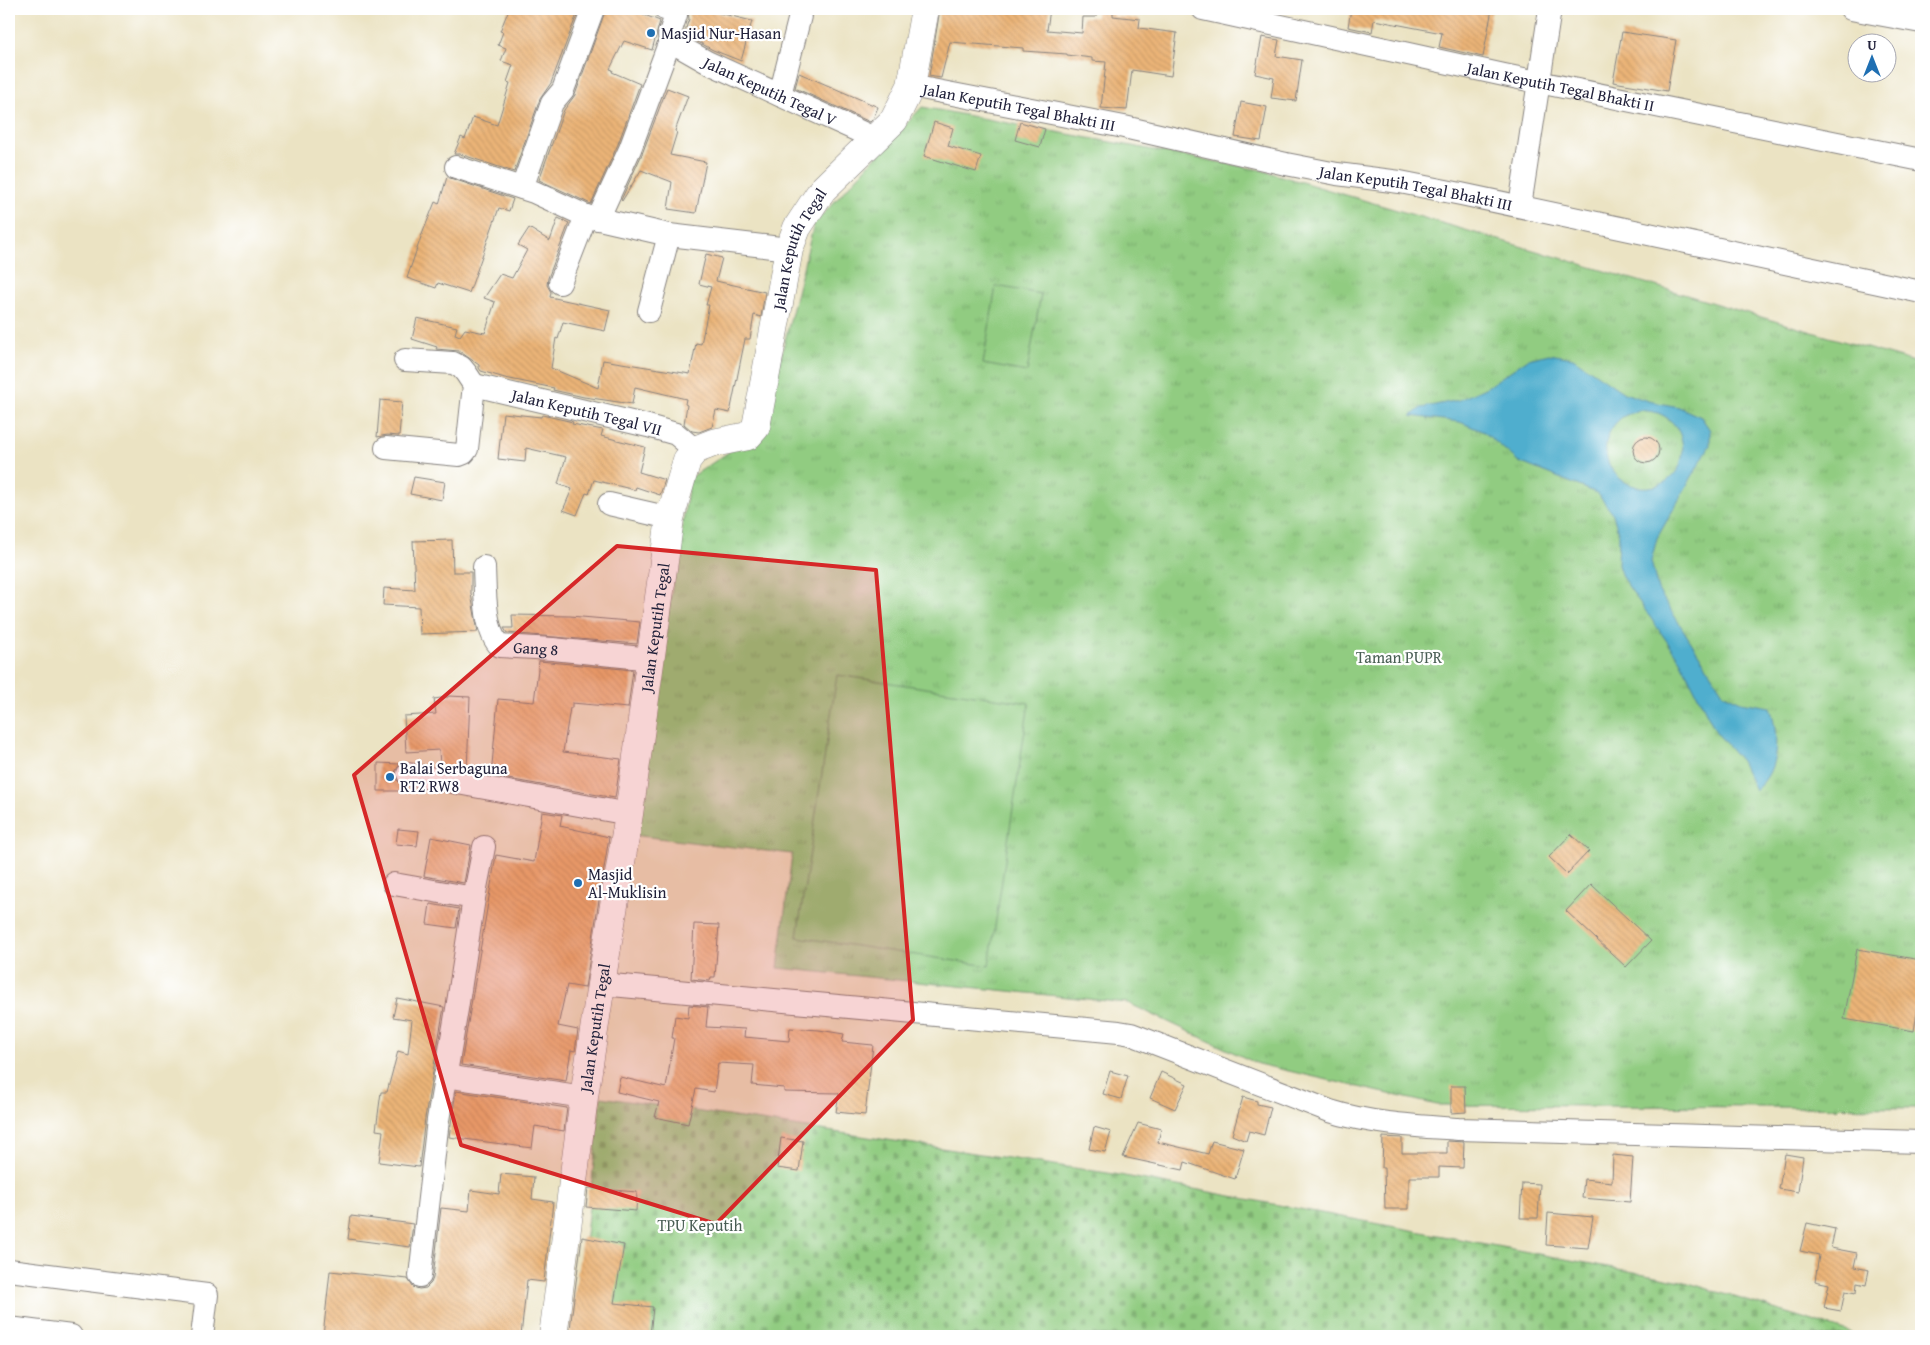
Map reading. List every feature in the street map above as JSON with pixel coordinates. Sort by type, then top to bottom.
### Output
[{"type":"main road","name":"Jalan Keputih Tegal","points":[[553,1336],[600,984],[629,814],[652,659],[670,518],[687,460],[695,450],[713,442],[748,436],[754,432],[789,249],[797,228],[822,190],[894,120],[911,86],[925,9]]},
{"type":"street","points":[[522,188],[552,103],[563,90],[593,9]]},
{"type":"street","points":[[560,283],[600,219],[630,149],[670,41],[669,36],[676,15],[674,12],[665,9]]},
{"type":"street","name":"Jalan Keputih Tegal Bhakti II","points":[[1203,9],[1539,82],[1921,160]]},
{"type":"street","points":[[1520,206],[1550,9]]},
{"type":"street","points":[[1851,9],[1921,22]]},
{"type":"street","points":[[780,94],[800,16]]},
{"type":"street","name":"Jalan Keputih Tegal V","points":[[670,41],[707,62],[874,138]]},
{"type":"street","name":"Jalan Keputih Tegal Bhakti III","points":[[911,86],[1124,127],[1286,164],[1337,174],[1400,182],[1520,206],[1921,292]]},
{"type":"street","points":[[456,167],[522,188],[600,219],[668,235],[789,249]]},
{"type":"street","points":[[649,311],[668,235]]},
{"type":"street","points":[[386,448],[459,455],[467,449],[474,385],[461,367],[453,363],[405,360]]},
{"type":"street","name":"Jalan Keputih Tegal VII","points":[[474,385],[676,434],[695,450]]},
{"type":"street","points":[[609,504],[670,518]]},
{"type":"street","name":"Gang 8","points":[[484,567],[486,614],[496,642],[500,646],[552,648],[652,659]]},
{"type":"street","points":[[408,774],[629,814]]},
{"type":"street","points":[[420,1276],[438,1120],[484,847]]},
{"type":"street","points":[[394,884],[474,898]]},
{"type":"street","points":[[600,984],[1131,1034],[1330,1111],[1403,1124],[1468,1129],[1921,1142]]},
{"type":"street","points":[[445,1076],[584,1097]]},
{"type":"street","points":[[9,1270],[207,1295],[202,1336]]},
{"type":"street","points":[[9,1328],[71,1336]]},
{"type":"highlighted area","points":[[617,546],[876,570],[913,1020],[716,1224],[461,1145],[354,775]]},
{"type":"green space","name":"Taman PUPR","points":[[922,107],[1261,170],[1921,364],[1921,1108],[1437,1105],[1258,1064],[1128,1003],[778,968],[792,854],[632,835],[690,478],[763,429],[814,224]]},
{"type":"green space","points":[[996,286],[1041,294],[1027,372],[983,364]]},
{"type":"green space","points":[[837,675],[1029,703],[989,966],[797,937]]},
{"type":"green space","name":"TPU Keputih","points":[[601,1097],[1114,1174],[1682,1281],[1862,1336],[575,1336]]},
{"type":"water","points":[[1549,354],[1573,358],[1624,393],[1648,401],[1679,407],[1701,417],[1710,430],[1710,445],[1657,538],[1651,561],[1658,590],[1724,694],[1741,702],[1770,707],[1775,729],[1775,752],[1769,773],[1755,790],[1741,761],[1716,732],[1680,660],[1622,577],[1618,565],[1619,536],[1613,514],[1597,493],[1519,462],[1484,432],[1460,422],[1411,416],[1421,408],[1459,400],[1487,387],[1528,359]],"holes":[[[1639,410],[1658,413],[1671,421],[1676,426],[1682,439],[1683,447],[1681,462],[1673,475],[1661,484],[1645,487],[1632,485],[1620,478],[1611,469],[1606,457],[1606,443],[1611,430],[1621,418]]]},
{"type":"building","points":[[509,9],[579,9],[551,83],[540,99],[514,172],[460,154],[454,154],[461,137],[465,139],[473,117],[497,125],[510,83],[507,82],[513,65],[501,61],[506,48],[498,45],[503,32],[500,31]]},
{"type":"building","points":[[606,9],[645,9],[642,14],[660,21],[652,50],[624,41],[610,69],[613,70],[612,72],[640,84],[618,144],[591,204],[539,180],[564,110],[575,95]]},
{"type":"building","points":[[688,9],[703,9],[752,21],[741,61],[713,50],[684,34],[689,19]]},
{"type":"building","points":[[940,9],[1050,9],[1047,30],[1082,33],[1083,17],[1096,17],[1096,11],[1113,12],[1113,16],[1140,19],[1139,28],[1177,33],[1171,76],[1132,70],[1127,110],[1101,108],[1106,62],[1092,61],[1092,58],[1067,54],[1023,51],[1023,48],[950,42],[941,78],[929,76]]},
{"type":"building","points":[[1351,9],[1492,9],[1483,57],[1439,47],[1442,33],[1374,20],[1372,32],[1348,27]]},
{"type":"building","points":[[1622,32],[1676,40],[1667,91],[1613,82]]},
{"type":"building","points":[[1262,37],[1279,40],[1276,56],[1302,60],[1296,101],[1271,98],[1274,78],[1255,74]]},
{"type":"building","points":[[799,73],[878,107],[873,119],[870,122],[795,88]]},
{"type":"building","points":[[667,88],[688,96],[675,131],[677,132],[670,155],[706,162],[696,213],[668,209],[672,182],[641,170],[621,200],[642,154]]},
{"type":"building","points":[[1241,102],[1267,107],[1261,141],[1235,137]]},
{"type":"building","points":[[934,122],[953,128],[948,146],[981,156],[976,172],[924,156]]},
{"type":"building","points":[[1020,122],[1045,129],[1040,147],[1015,140]]},
{"type":"building","points":[[447,177],[513,199],[509,211],[499,208],[469,293],[438,283],[436,288],[407,278],[435,202],[439,204]]},
{"type":"building","points":[[558,218],[569,223],[548,278],[547,285],[551,292],[550,297],[610,310],[605,331],[563,322],[558,339],[556,338],[551,368],[598,388],[603,360],[690,374],[696,343],[701,344],[709,305],[706,305],[711,287],[699,284],[706,254],[722,258],[716,281],[765,292],[761,317],[754,315],[750,339],[745,339],[730,413],[716,410],[712,427],[699,432],[692,431],[684,424],[686,399],[635,387],[632,404],[584,397],[481,371],[479,365],[459,351],[436,349],[437,347],[412,339],[417,318],[457,327],[455,334],[460,336],[465,329],[485,333],[495,302],[484,298],[500,274],[512,278],[527,250],[518,245],[529,228],[550,241]]},
{"type":"building","points":[[380,400],[402,402],[399,436],[387,435],[377,437]]},
{"type":"building","points":[[503,413],[541,417],[542,415],[573,422],[572,424],[603,430],[601,436],[645,447],[639,472],[665,480],[660,495],[636,487],[635,490],[594,480],[589,494],[586,493],[577,515],[563,510],[572,489],[558,484],[566,457],[526,448],[525,462],[498,459]]},
{"type":"building","points":[[1646,437],[1655,441],[1659,450],[1655,459],[1646,463],[1637,459],[1633,450],[1637,441]]},
{"type":"building","points":[[414,477],[445,482],[442,500],[410,494]]},
{"type":"building","points":[[452,540],[453,572],[471,572],[471,594],[478,632],[420,634],[419,607],[383,605],[384,588],[415,590],[413,541]]},
{"type":"building","points":[[512,615],[570,616],[640,622],[637,644],[507,633],[504,628],[513,628]]},
{"type":"building","points":[[539,661],[633,670],[628,708],[572,703],[563,752],[621,759],[615,798],[491,776],[498,699],[534,702]]},
{"type":"building","points":[[448,696],[470,697],[467,771],[440,766],[439,750],[406,752],[404,716],[436,714],[434,699]]},
{"type":"building","name":"Balai Serbaguna RT2 RW8","points":[[378,763],[400,764],[395,772],[396,779],[403,786],[402,791],[378,791]]},
{"type":"building","points":[[542,812],[562,815],[560,826],[609,837],[585,988],[567,985],[558,1026],[578,1030],[575,1051],[571,1050],[566,1081],[461,1065],[496,855],[534,862]]},
{"type":"building","points":[[398,829],[419,831],[417,846],[396,844]]},
{"type":"building","points":[[1571,834],[1589,851],[1567,874],[1549,857]]},
{"type":"building","points":[[431,837],[471,845],[464,883],[424,876]]},
{"type":"building","points":[[1591,884],[1651,941],[1626,967],[1566,911]]},
{"type":"building","points":[[430,904],[459,909],[456,928],[427,924]]},
{"type":"building","points":[[694,924],[719,925],[715,977],[711,977],[710,981],[691,979]]},
{"type":"building","points":[[1857,949],[1921,960],[1921,989],[1914,1031],[1844,1019]]},
{"type":"building","points":[[397,998],[444,1007],[425,1118],[419,1167],[379,1162],[383,1131],[376,1130],[381,1092],[387,1092],[398,1051],[408,1054],[412,1020],[393,1017]]},
{"type":"building","points":[[689,1005],[708,1007],[706,1027],[745,1029],[744,1037],[789,1041],[790,1028],[844,1034],[842,1042],[873,1045],[865,1115],[836,1112],[839,1093],[784,1092],[784,1088],[752,1085],[754,1065],[718,1063],[714,1092],[696,1089],[688,1124],[655,1117],[659,1102],[617,1092],[620,1077],[666,1088],[674,1038],[672,1038],[675,1016],[688,1018]]},
{"type":"building","points":[[1110,1071],[1128,1076],[1121,1099],[1103,1094]]},
{"type":"building","points":[[1161,1072],[1187,1084],[1175,1109],[1150,1098]]},
{"type":"building","points":[[1451,1086],[1465,1086],[1466,1112],[1451,1113]]},
{"type":"building","points":[[456,1091],[567,1108],[564,1131],[535,1126],[532,1148],[449,1137]]},
{"type":"building","points":[[1243,1097],[1257,1101],[1257,1104],[1271,1107],[1264,1135],[1249,1131],[1246,1141],[1232,1135]]},
{"type":"building","points":[[1138,1123],[1161,1129],[1158,1142],[1208,1154],[1212,1141],[1244,1149],[1235,1179],[1185,1162],[1183,1170],[1123,1157]]},
{"type":"building","points":[[1094,1127],[1111,1132],[1105,1152],[1089,1149]]},
{"type":"building","points":[[1383,1137],[1402,1138],[1402,1153],[1447,1153],[1447,1141],[1464,1142],[1463,1168],[1439,1167],[1439,1177],[1409,1177],[1409,1209],[1385,1209],[1384,1168],[1382,1168]]},
{"type":"building","points":[[781,1138],[803,1141],[799,1171],[777,1168]]},
{"type":"building","points":[[1785,1154],[1803,1157],[1798,1192],[1779,1189]]},
{"type":"building","points":[[1613,1155],[1633,1157],[1630,1202],[1582,1198],[1584,1179],[1612,1182]]},
{"type":"building","points":[[501,1174],[534,1177],[532,1199],[553,1202],[544,1282],[527,1280],[521,1336],[323,1336],[330,1271],[408,1279],[413,1287],[419,1289],[426,1288],[433,1278],[441,1208],[469,1211],[471,1190],[499,1194]]},
{"type":"building","points":[[1522,1183],[1540,1184],[1538,1218],[1520,1218]]},
{"type":"building","points":[[588,1188],[637,1192],[636,1211],[586,1207]]},
{"type":"building","points":[[1548,1213],[1593,1217],[1588,1248],[1546,1245]]},
{"type":"building","points":[[351,1216],[413,1224],[410,1247],[348,1239]]},
{"type":"building","points":[[1807,1223],[1835,1229],[1831,1248],[1857,1253],[1854,1267],[1869,1270],[1866,1285],[1857,1283],[1856,1293],[1845,1291],[1841,1311],[1824,1308],[1829,1284],[1815,1281],[1819,1255],[1800,1251]]},
{"type":"building","points":[[582,1237],[624,1245],[614,1303],[653,1307],[650,1336],[569,1336]]},
{"type":"place","name":"Masjid Nur-Hasan","points":[[651,33]]},
{"type":"place","name":"Balai Serbaguna RT2 RW8","points":[[390,777]]},
{"type":"place","name":"Masjid Al-Muklisin","points":[[578,883]]}]
